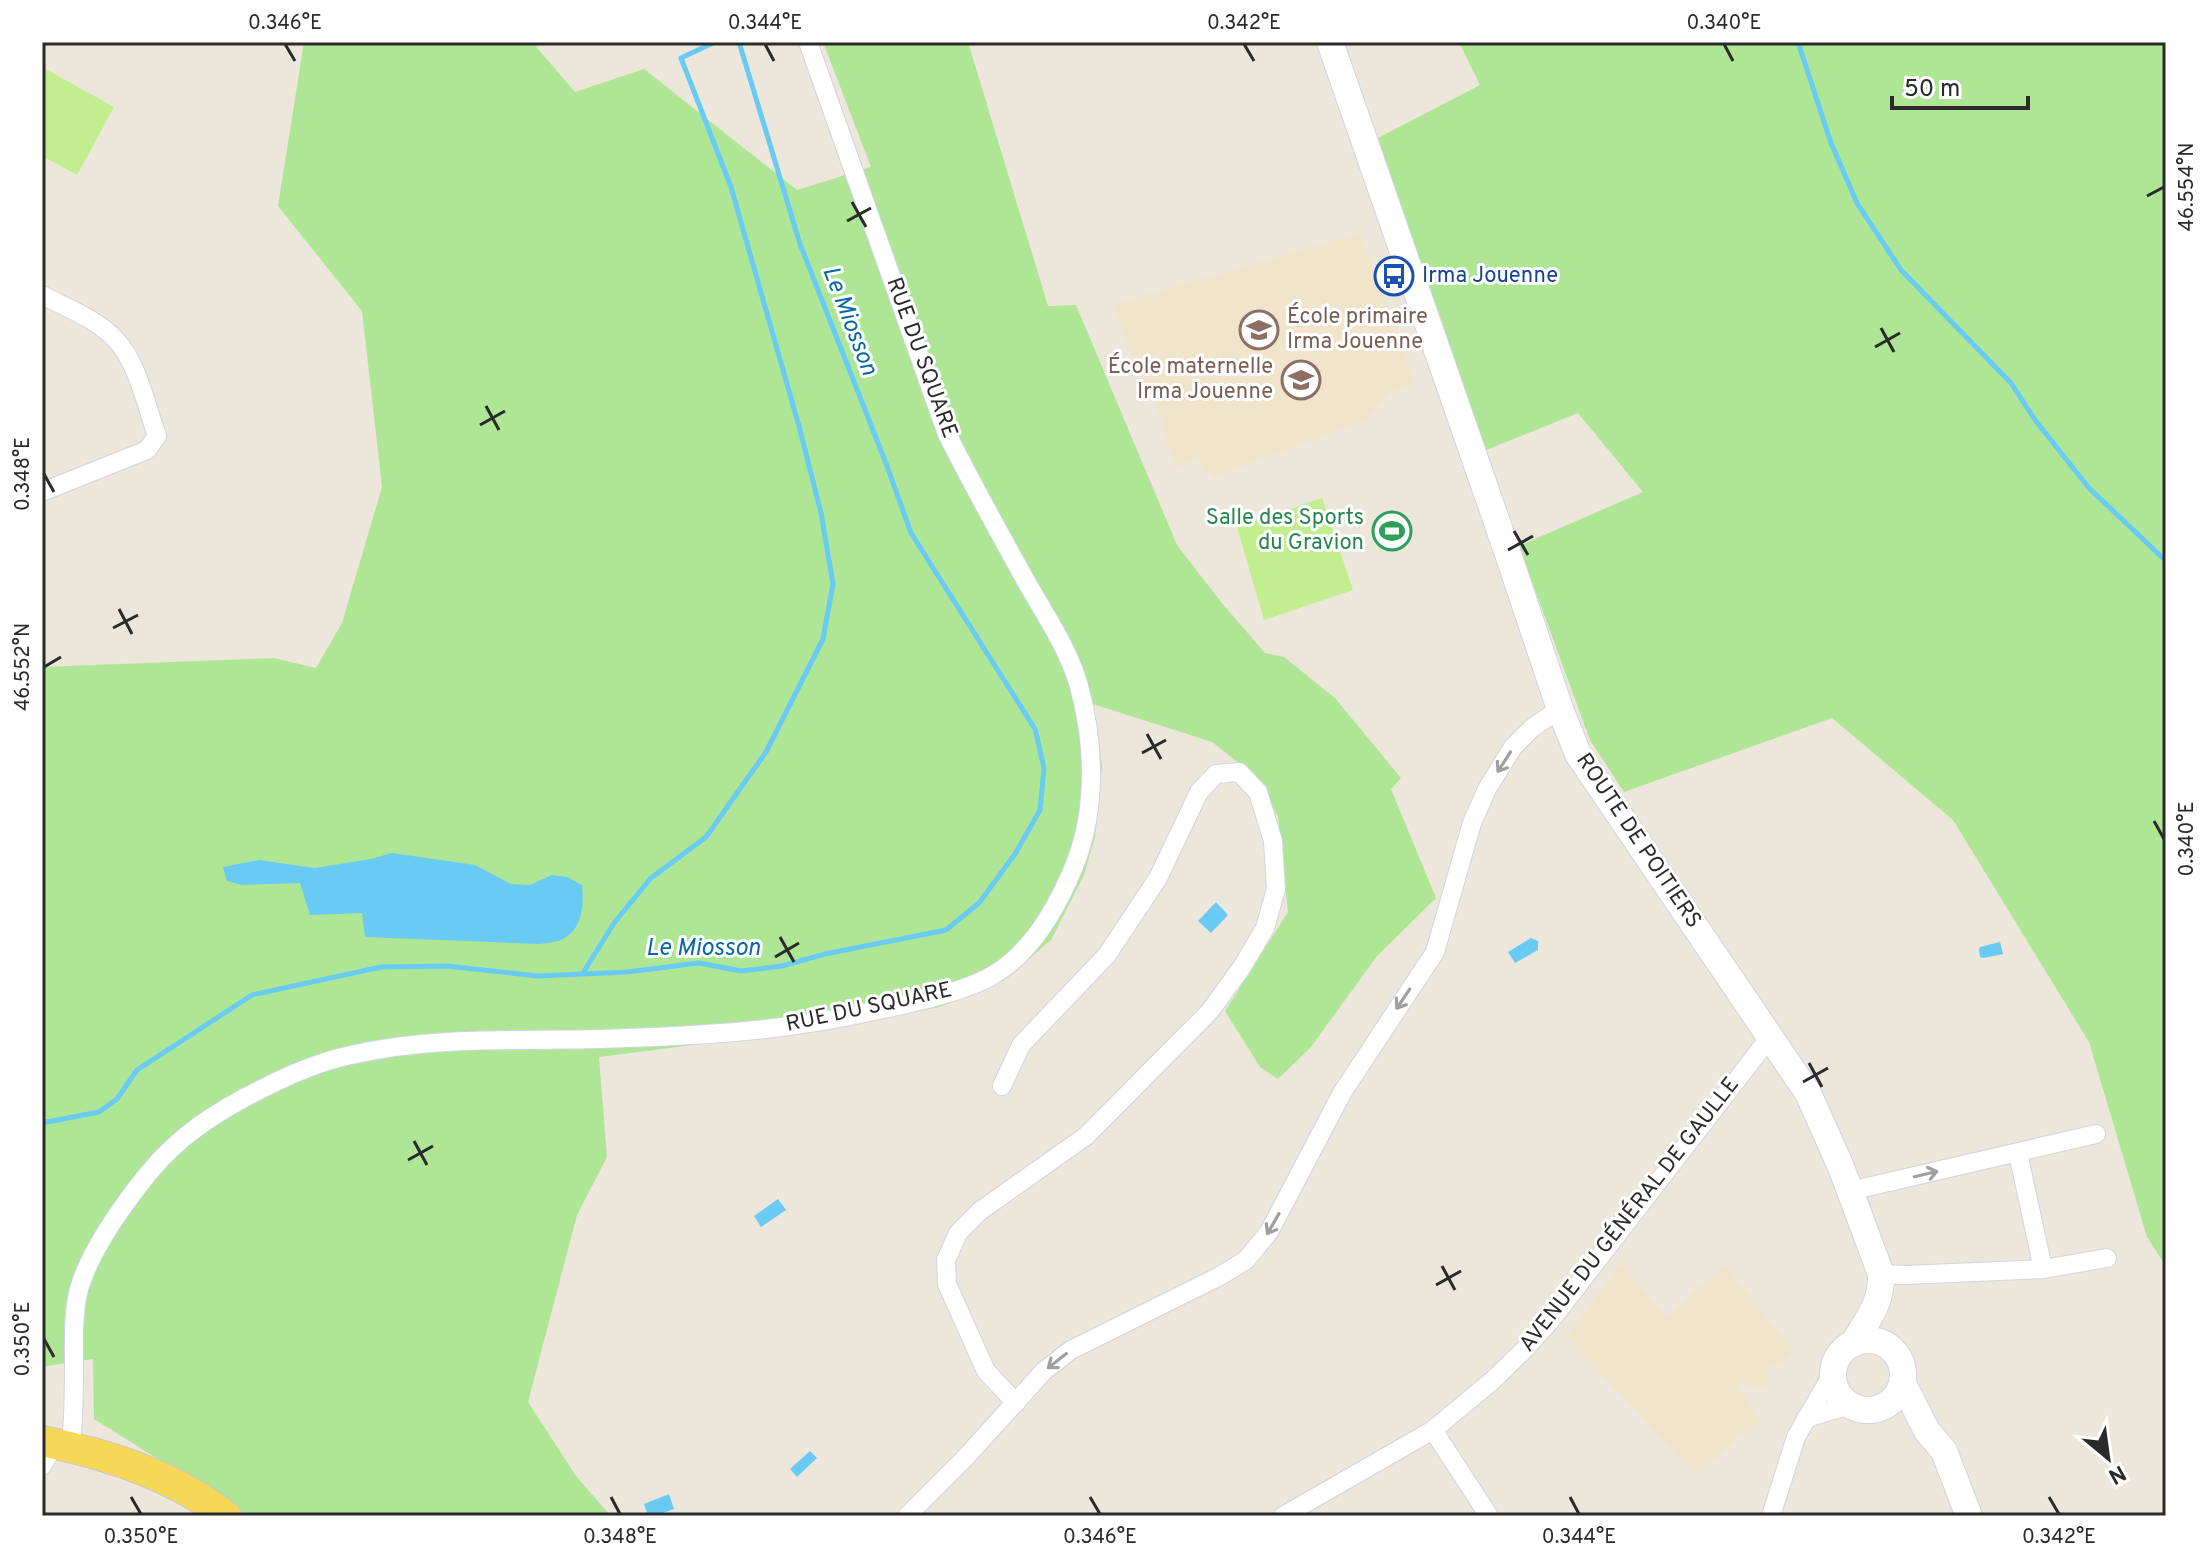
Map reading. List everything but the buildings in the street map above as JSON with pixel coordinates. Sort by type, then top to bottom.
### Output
[{"type":"main road","points":[[52,1449],[114,1461],[152,1473],[181,1486],[226,1516]]},
{"type":"main road","points":[[114,1461],[195,1516]]},
{"type":"street","name":"RUE DU SQUARE","points":[[52,1449],[72,1432],[74,1329],[79,1290],[89,1264],[126,1202],[153,1165],[173,1144],[232,1105],[279,1080],[321,1063],[416,1044],[719,1035],[822,1023],[893,1007],[963,988],[994,975],[1026,947],[1053,914],[1087,830],[1091,787],[1090,744],[1079,684],[1058,637],[975,491],[947,434],[808,42]]},
{"type":"street","name":"ROUTE DE POITIERS","points":[[1330,42],[1578,754],[1808,1093],[1850,1191],[1880,1286],[1891,1349]]},
{"type":"street","points":[[42,295],[96,323],[118,340],[131,363],[157,436],[147,450],[42,492]]},
{"type":"street","points":[[907,1516],[1044,1371],[1071,1350],[1246,1260],[1269,1232],[1342,1093],[1435,952],[1472,823],[1487,789],[1513,747],[1532,728],[1560,709]]},
{"type":"street","points":[[1002,1086],[1021,1045],[1107,955],[1158,878],[1199,792],[1216,774],[1239,772],[1258,792],[1273,841],[1276,889],[1265,928],[1242,967],[1210,1011],[1086,1136],[980,1211],[958,1233],[946,1260],[947,1284],[986,1371],[1016,1403]]},
{"type":"street","name":"AVENUE DU GÉNÉRAL DE GAULLE","points":[[1283,1516],[1433,1430],[1524,1350],[1551,1320],[1770,1037]]},
{"type":"street","points":[[1850,1191],[2096,1134]]},
{"type":"street","points":[[2018,1153],[2043,1269]]},
{"type":"street","points":[[1853,1344],[1880,1286],[1906,1275],[2043,1269],[2107,1258]]},
{"type":"street","points":[[1806,1418],[1862,1407],[1883,1407],[1894,1399],[1902,1382],[1900,1361],[1891,1349],[1880,1342],[1867,1340],[1853,1344],[1842,1352],[1835,1364],[1836,1390],[1845,1402],[1862,1407],[1927,1431]]},
{"type":"street","points":[[1771,1516],[1796,1437],[1834,1371]]},
{"type":"street","points":[[1902,1382],[1927,1431],[1944,1451],[1969,1516]]},
{"type":"street","points":[[1433,1430],[1489,1516]]},
{"type":"shaded area","name":"École primaire Irma Jouenne","points":[[1360,233],[1416,384],[1391,392],[1367,420],[1213,477],[1211,471],[1205,473],[1199,458],[1176,467],[1161,429],[1165,427],[1112,305]]},
{"type":"shaded area","points":[[1621,1263],[1666,1316],[1725,1265],[1794,1352],[1777,1366],[1775,1364],[1768,1369],[1766,1390],[1745,1387],[1745,1379],[1736,1386],[1762,1420],[1735,1439],[1695,1475],[1566,1337]]},
{"type":"green space","points":[[304,42],[532,42],[575,92],[644,69],[797,190],[871,167],[823,42],[968,42],[1048,306],[1076,305],[1177,545],[1265,653],[1284,657],[1335,698],[1401,778],[1391,789],[1436,898],[1377,956],[1311,1047],[1278,1079],[1260,1067],[1225,1011],[1288,912],[1278,816],[1253,774],[1212,742],[1093,704],[1102,766],[1095,837],[1084,875],[1051,940],[1003,981],[940,1007],[826,1028],[599,1057],[607,1157],[577,1215],[528,1402],[576,1476],[611,1516],[249,1516],[94,1419],[93,1359],[47,1366],[42,1364],[42,667],[274,658],[316,668],[342,623],[382,487],[362,311],[278,206]]},
{"type":"green space","points":[[1459,42],[2166,42],[2166,1266],[2147,1237],[2089,1042],[1953,820],[1832,718],[1624,792],[1590,740],[1519,546],[1643,492],[1578,413],[1486,450],[1378,138],[1480,85]]},
{"type":"green space","points":[[42,67],[114,107],[77,175],[42,156]]},
{"type":"green space","points":[[1322,498],[1353,590],[1264,620],[1237,527]]},
{"type":"water","points":[[392,853],[475,865],[511,884],[530,885],[552,875],[567,877],[582,885],[579,921],[565,938],[540,944],[365,937],[362,913],[310,915],[300,883],[242,885],[227,881],[223,867],[259,860],[315,868]]},
{"type":"water","points":[[1216,902],[1228,915],[1211,933],[1198,921]]},
{"type":"water","points":[[1531,938],[1538,941],[1538,950],[1515,963],[1508,952]]},
{"type":"water","points":[[2000,942],[2003,954],[1980,957],[1980,947]]},
{"type":"water","points":[[778,1199],[786,1210],[761,1227],[754,1216]]},
{"type":"water","points":[[810,1451],[817,1458],[797,1477],[790,1469]]},
{"type":"water","points":[[669,1494],[674,1509],[648,1516],[644,1504]]},
{"type":"waterway","points":[[583,973],[614,923],[651,878],[706,837],[766,752],[823,639],[833,584],[821,513],[799,426],[731,187],[681,58],[715,42]]},
{"type":"waterway","name":"Le Miosson","points":[[42,1121],[99,1112],[117,1099],[137,1070],[252,995],[381,967],[447,966],[538,976],[627,972],[699,963],[741,971],[782,966],[825,954],[946,930],[979,903],[1015,854],[1040,810],[1044,768],[1035,729],[911,533],[800,244],[739,42]]},
{"type":"waterway","points":[[1798,42],[1831,143],[1857,203],[1901,270],[2011,383],[2035,420],[2089,488],[2166,561]]},
{"type":"place","name":"Irma Jouenne","points":[[1394,276]]},
{"type":"place","name":"École primaire Irma Jouenne","points":[[1259,330]]},
{"type":"place","name":"École maternelle Irma Jouenne","points":[[1301,380]]},
{"type":"place","name":"Salle des Sports du Gravion","points":[[1392,531]]}]
